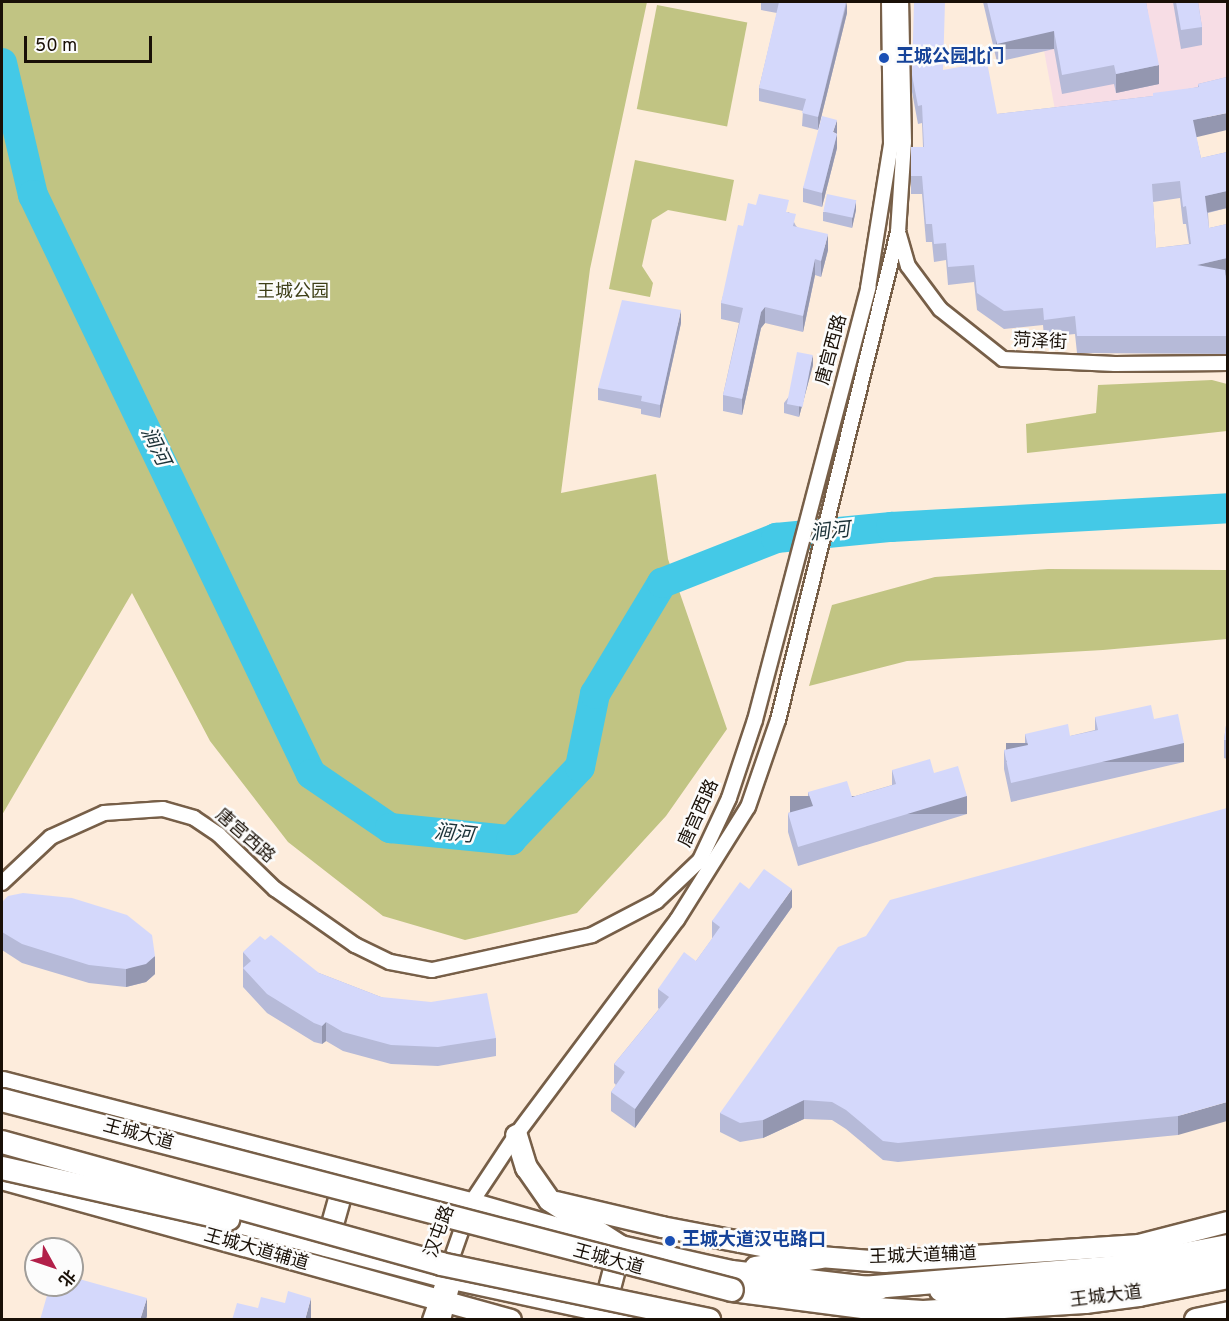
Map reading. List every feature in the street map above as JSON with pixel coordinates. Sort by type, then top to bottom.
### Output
[{"type":"highway","name":"王城大道","points":[[2,1100],[732,1290],[923,1312],[1096,1300],[1227,1276]]},
{"type":"highway","name":"王城大道","points":[[2,1142],[446,1273],[709,1320]]},
{"type":"highway","points":[[7,1164],[446,1273],[647,1320]]},
{"type":"highway","points":[[862,1288],[1115,1267],[1227,1246]]},
{"type":"highway","points":[[1196,1320],[1227,1313]]},
{"type":"main road","points":[[2,1083],[471,1203],[620,1246],[731,1271],[862,1288],[1005,1292],[1055,1289],[1227,1257]]},
{"type":"main road","points":[[516,1135],[526,1167],[549,1200],[620,1246]]},
{"type":"main road","points":[[7,1164],[326,1245],[647,1320]]},
{"type":"main road","points":[[326,1245],[347,1172]]},
{"type":"main road","name":"王城大道辅道","points":[[2,1179],[439,1311],[511,1320]]},
{"type":"main road","name":"王城大道辅道","points":[[549,1200],[662,1227],[820,1257],[884,1262],[1140,1245],[1227,1222]]},
{"type":"main road","points":[[603,1311],[620,1246]]},
{"type":"main road","points":[[731,1271],[820,1257]]},
{"type":"street","name":"唐宫西路","points":[[2,883],[51,837],[104,813],[163,809],[194,818],[219,835],[275,889],[355,945],[390,962],[432,970],[592,935],[657,902],[700,860],[729,798],[754,720],[868,288],[891,144],[889,2]]},
{"type":"street","name":"唐宫西路","points":[[471,1203],[516,1135],[690,902],[748,807],[778,720],[886,291],[898,232],[904,142],[901,2]]},
{"type":"street","points":[[879,225],[898,232]]},
{"type":"street","name":"菏泽街","points":[[898,232],[908,266],[940,309],[1003,359],[1115,364],[1227,363]]},
{"type":"street","name":"汉屯路","points":[[439,1311],[446,1273],[471,1203]]},
{"type":"shaded area","points":[[1035,2],[1227,2],[1227,85],[1056,115]]},
{"type":"green space","name":"王城公园","points":[[2,2],[647,2],[590,269],[561,493],[656,474],[668,559],[727,729],[666,816],[577,913],[465,940],[383,916],[288,842],[210,741],[132,593],[2,815]]},
{"type":"green space","points":[[657,5],[747,23],[727,127],[637,109]]},
{"type":"green space","points":[[635,160],[734,180],[726,221],[668,210],[652,220],[642,266],[653,283],[650,297],[609,289]]},
{"type":"green space","points":[[1212,380],[1227,384],[1227,431],[1027,453],[1026,424],[1096,413],[1098,385]]},
{"type":"green space","points":[[1048,569],[1227,570],[1227,639],[1103,650],[907,661],[809,686],[832,605],[935,577]]},
{"type":"building","points":[[779,2],[846,2],[818,117],[802,113],[806,99],[759,88]]},
{"type":"building","points":[[914,2],[945,2],[943,70],[987,62],[997,114],[1153,96],[1153,93],[1199,87],[1198,84],[1227,77],[1227,113],[1193,120],[1201,158],[1227,152],[1227,191],[1205,196],[1209,228],[1227,224],[1227,258],[1197,265],[1225,270],[1227,336],[1077,336],[1075,316],[1044,320],[1043,308],[1004,311],[977,293],[974,265],[948,267],[946,243],[934,244],[932,224],[926,224],[922,176],[911,176],[911,147],[924,147],[922,105],[918,106],[912,75]],"holes":[[[1180,181],[1183,207],[1186,206],[1191,244],[1156,248],[1152,184]]]},
{"type":"building","points":[[987,2],[1146,2],[1159,65],[1116,74],[1114,65],[1062,75],[1054,31],[997,44]]},
{"type":"building","points":[[1176,2],[1198,2],[1202,27],[1181,30]]},
{"type":"building","points":[[822,116],[837,120],[833,132],[837,134],[822,193],[803,188]]},
{"type":"building","points":[[759,194],[789,200],[786,212],[796,214],[793,226],[828,234],[821,261],[815,259],[803,316],[765,307],[761,312],[742,399],[723,395],[743,308],[721,303],[738,225],[743,226],[748,203],[756,205]]},
{"type":"building","points":[[827,194],[856,200],[853,218],[823,212]]},
{"type":"building","points":[[622,300],[681,310],[660,405],[641,401],[642,396],[598,388]]},
{"type":"building","points":[[797,352],[813,355],[803,407],[787,404]]},
{"type":"building","points":[[1151,705],[1154,719],[1178,714],[1184,743],[1011,783],[1004,750],[1028,745],[1025,734],[1068,724],[1070,736],[1098,730],[1095,717]]},
{"type":"building","points":[[1227,718],[1227,740],[1224,740]]},
{"type":"building","points":[[930,759],[934,773],[958,766],[967,796],[798,847],[788,813],[813,806],[808,792],[847,781],[852,797],[896,784],[892,770]]},
{"type":"building","points":[[1227,808],[1227,1102],[1178,1116],[898,1143],[883,1141],[846,1110],[832,1102],[804,1100],[763,1120],[740,1123],[720,1113],[838,947],[866,936],[890,900]]},
{"type":"building","points":[[764,869],[792,889],[635,1109],[611,1092],[625,1072],[614,1064],[669,997],[658,989],[684,952],[696,961],[720,927],[712,921],[740,882],[749,889]]},
{"type":"building","points":[[23,893],[72,898],[127,915],[152,935],[155,956],[146,964],[126,969],[89,965],[22,944],[2,932],[2,902],[8,896]]},
{"type":"building","points":[[271,935],[319,973],[381,997],[431,1002],[487,993],[496,1038],[438,1047],[391,1045],[343,1032],[326,1022],[322,1026],[314,1023],[267,994],[243,968],[251,961],[243,952],[260,936],[265,940]]},
{"type":"building","points":[[84,1280],[147,1298],[140,1320],[40,1320],[47,1297],[84,1297]]},
{"type":"building","points":[[288,1291],[311,1298],[305,1320],[232,1320],[237,1303],[258,1308],[261,1297],[285,1303]]},
{"type":"waterway","name":"涧河","points":[[2,63],[33,195],[311,774],[390,828],[511,840],[580,767],[595,694],[662,583],[776,538],[891,527],[1228,508]]},
{"type":"place","name":"王城公园北门","points":[[884,58]]},
{"type":"place","name":"王城大道汉屯路口","points":[[670,1241]]}]
